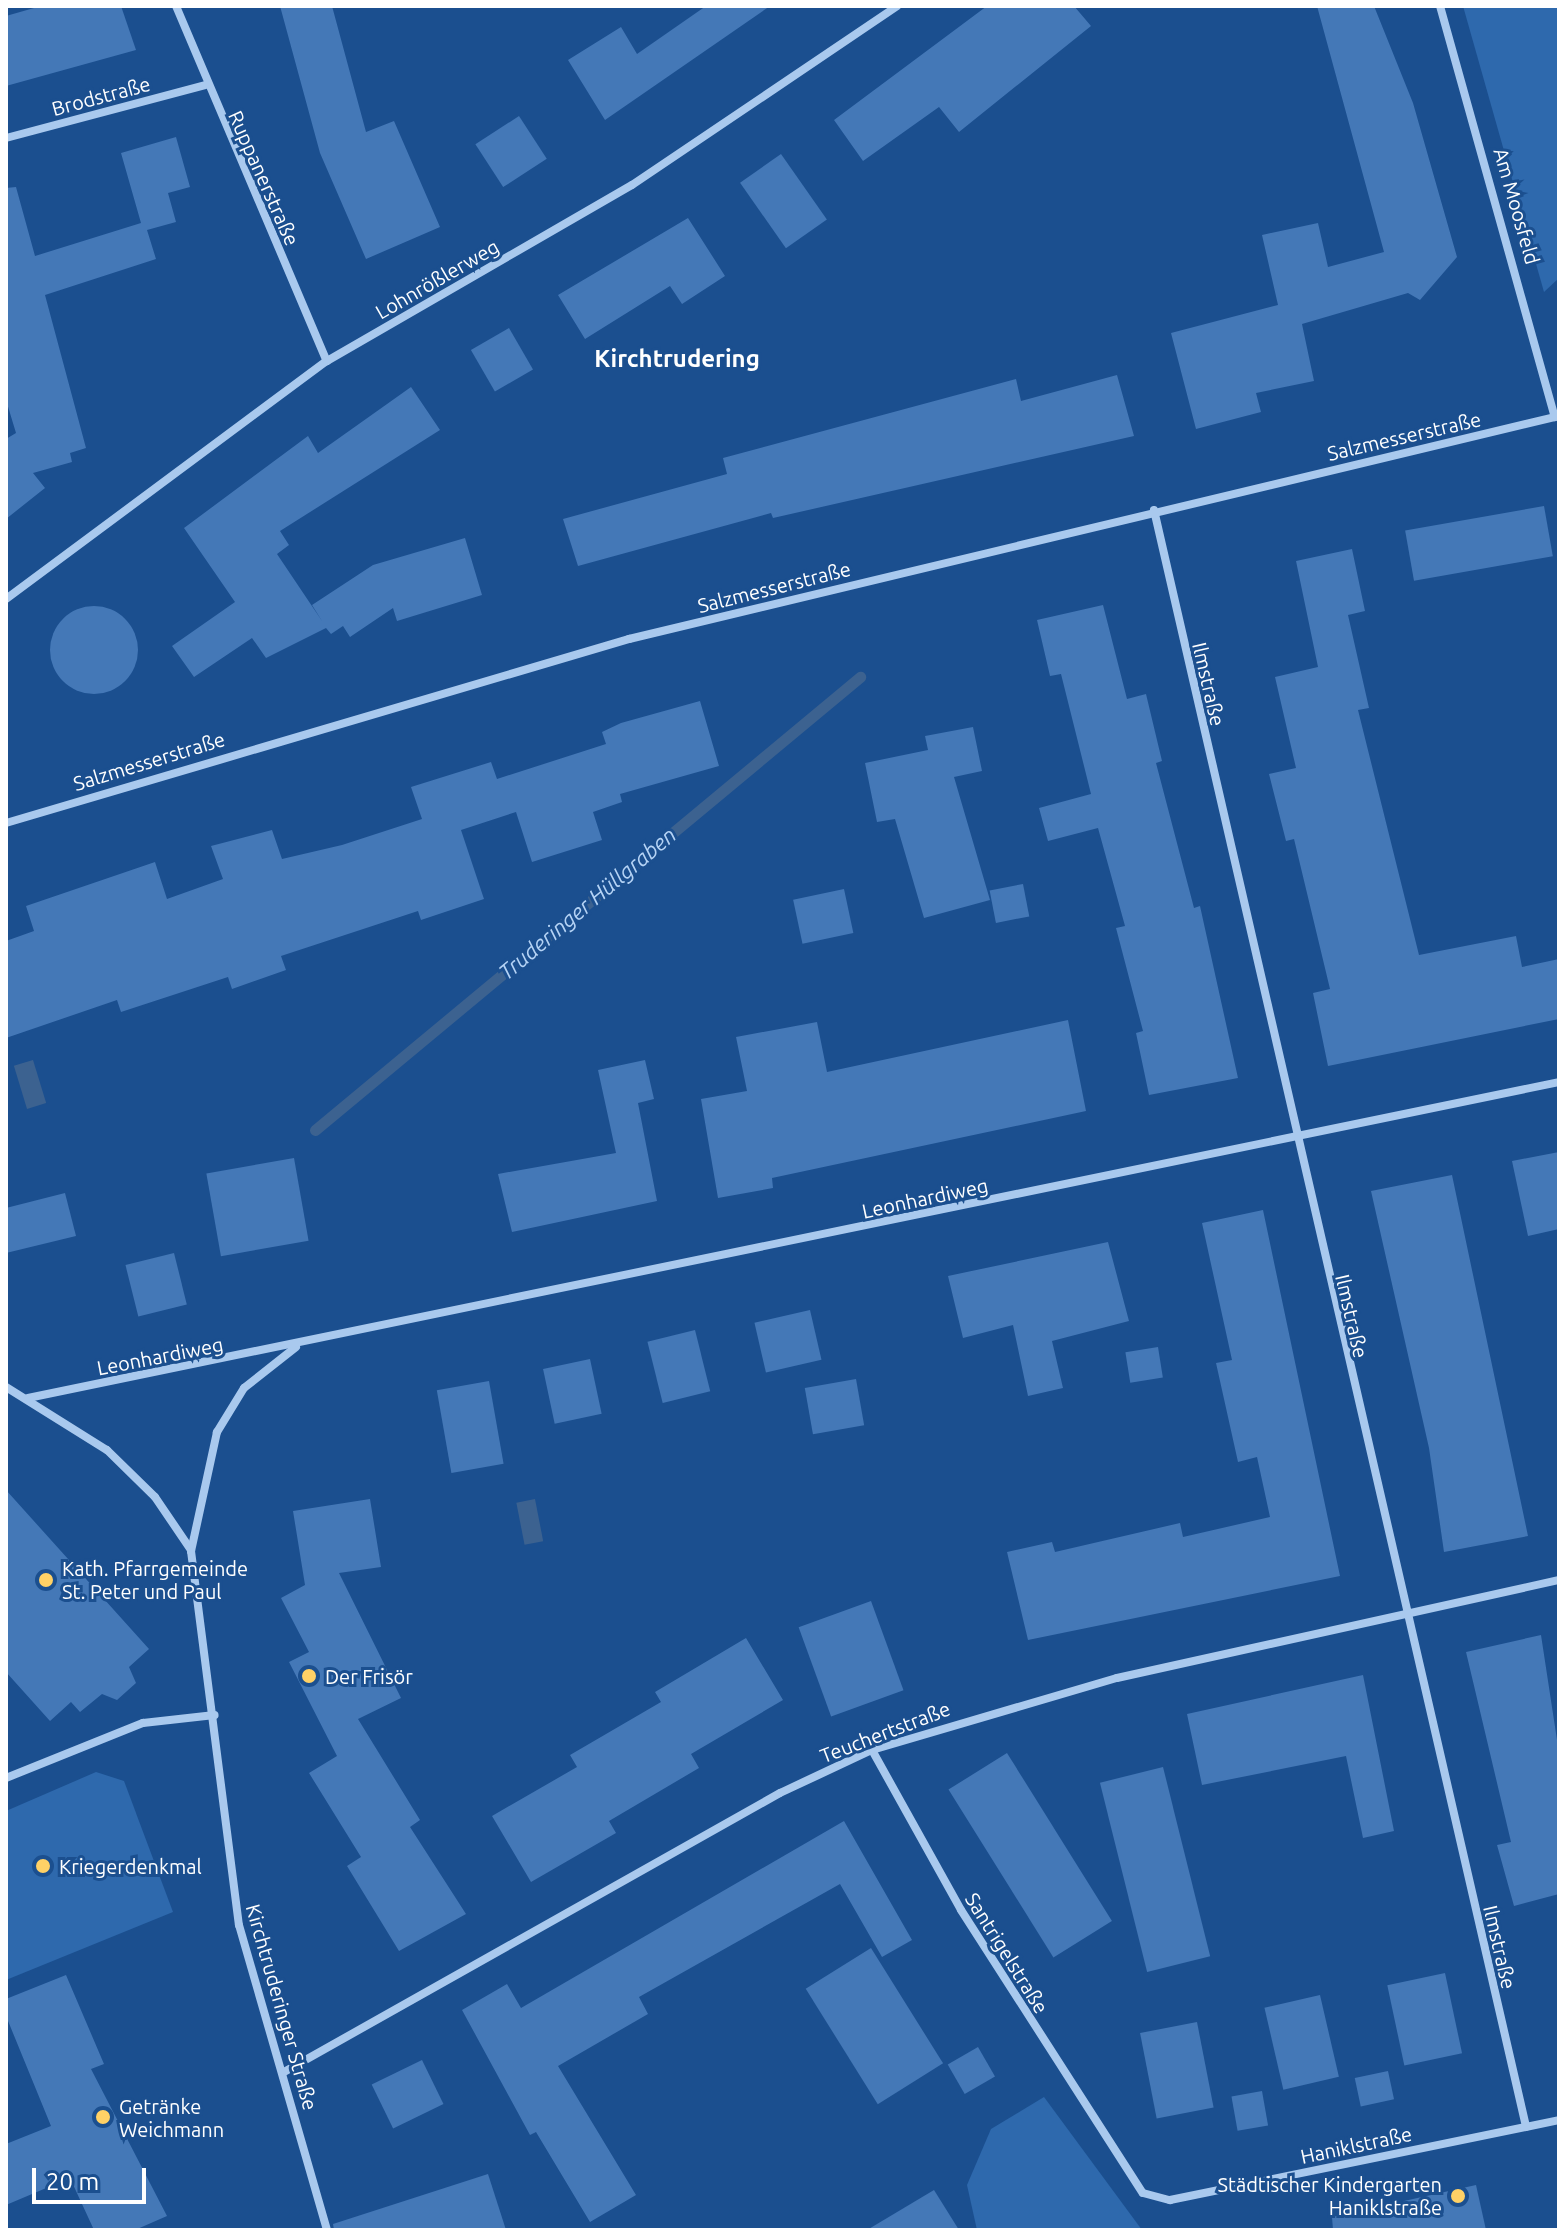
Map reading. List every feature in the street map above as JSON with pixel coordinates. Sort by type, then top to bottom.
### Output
[{"type":"street","name":"Ruppanerstraße","points":[[176,6],[205,85],[327,361]]},
{"type":"street","name":"Lohnrößlerweg","points":[[6,599],[327,361],[632,185],[897,6]]},
{"type":"street","name":"Am Moosfeld","points":[[1440,6],[1557,417]]},
{"type":"street","name":"Brodstraße","points":[[6,138],[205,85]]},
{"type":"street","name":"Salzmesserstraße","points":[[6,823],[629,639],[1154,510],[1557,417]]},
{"type":"street","name":"Ilmstraße","points":[[1154,510],[1294,1137],[1526,2127]]},
{"type":"street","name":"Leonhardiweg","points":[[28,1398],[297,1346],[1559,1082]]},
{"type":"street","name":"Leonhardiweg","points":[[191,1551],[217,1432],[244,1388],[297,1346]]},
{"type":"street","points":[[6,1387],[107,1450],[155,1497],[191,1551]]},
{"type":"street","name":"Kirchtruderinger Straße","points":[[191,1551],[215,1715],[239,1925],[284,2072],[327,2230]]},
{"type":"street","name":"Teuchertstraße","points":[[284,2072],[780,1793],[872,1750],[1117,1678],[1559,1580]]},
{"type":"street","points":[[6,1778],[143,1723],[215,1715]]},
{"type":"street","name":"Santrigelstraße","points":[[872,1750],[905,1818],[1124,2168]]},
{"type":"street","name":"Haniklstraße","points":[[1124,2168],[1143,2193],[1170,2200],[1559,2120]]},
{"type":"shaded area","points":[[1463,6],[1559,6],[1559,278],[1544,292]]},
{"type":"shaded area","points":[[33,1060],[46,1103],[27,1109],[14,1066]]},
{"type":"shaded area","points":[[535,1499],[543,1541],[525,1545],[516,1503]]},
{"type":"shaded area","points":[[96,1772],[124,1781],[173,1912],[6,1980],[6,1811]]},
{"type":"shaded area","points":[[1044,2097],[1142,2230],[977,2230],[967,2185],[991,2129]]},
{"type":"building","points":[[41,6],[121,6],[136,50],[6,86],[6,16]]},
{"type":"building","points":[[280,6],[332,6],[366,132],[394,121],[440,227],[366,259],[320,153]]},
{"type":"building","points":[[706,6],[770,6],[605,120],[568,60],[621,27],[637,54]]},
{"type":"building","points":[[987,6],[1074,6],[1091,26],[959,132],[939,107],[863,161],[834,120]]},
{"type":"building","points":[[1317,6],[1374,6],[1413,103],[1457,257],[1420,300],[1408,293],[1302,324],[1314,381],[1256,393],[1261,412],[1196,429],[1171,333],[1278,305],[1262,235],[1318,223],[1328,267],[1384,252]]},
{"type":"building","points":[[519,116],[547,159],[503,187],[475,144]]},
{"type":"building","points":[[176,137],[190,187],[168,193],[176,222],[147,230],[156,259],[45,295],[86,448],[70,453],[72,462],[33,473],[45,488],[6,519],[6,439],[16,433],[6,400],[6,188],[16,187],[35,256],[141,223],[121,153]]},
{"type":"building","points":[[781,154],[827,220],[786,248],[740,183]]},
{"type":"building","points":[[688,218],[725,276],[682,304],[670,286],[585,339],[558,295]]},
{"type":"building","points":[[509,328],[533,370],[495,392],[471,350]]},
{"type":"building","points":[[1117,375],[1134,436],[773,518],[771,513],[578,566],[563,519],[727,474],[723,458],[1016,379],[1021,401]]},
{"type":"building","points":[[411,387],[440,430],[280,531],[289,545],[277,554],[322,621],[312,605],[373,565],[465,538],[482,595],[397,621],[393,608],[350,637],[343,626],[331,634],[326,628],[266,658],[252,638],[194,677],[172,646],[235,602],[184,528],[308,436],[318,453]]},
{"type":"building","points":[[1544,506],[1553,556],[1414,581],[1405,530]]},
{"type":"building","points":[[1352,549],[1365,611],[1348,615],[1369,708],[1358,710],[1419,955],[1516,936],[1522,967],[1559,959],[1559,1019],[1328,1066],[1313,993],[1330,989],[1294,839],[1286,841],[1269,774],[1296,768],[1275,677],[1318,667],[1296,561]]},
{"type":"building","points":[[1103,605],[1127,699],[1146,694],[1162,761],[1156,763],[1194,908],[1200,906],[1238,1078],[1149,1095],[1136,1033],[1143,1031],[1116,928],[1125,926],[1098,828],[1048,841],[1039,808],[1091,794],[1061,674],[1050,676],[1037,620]]},
{"type":"building","points":[[94,606],[111,609],[125,619],[135,633],[138,650],[135,667],[125,681],[111,691],[94,694],[77,691],[63,681],[53,667],[50,650],[53,633],[63,619],[77,609]]},
{"type":"building","points":[[700,701],[719,766],[620,794],[622,802],[593,812],[602,840],[532,862],[516,812],[461,830],[484,899],[421,920],[418,911],[281,956],[286,970],[232,989],[228,977],[121,1012],[117,1000],[6,1038],[6,941],[34,931],[26,906],[155,862],[167,899],[223,879],[211,846],[272,830],[282,859],[342,845],[422,819],[411,787],[491,762],[497,779],[606,744],[602,732],[621,723]]},
{"type":"building","points":[[973,727],[982,771],[954,777],[990,900],[924,918],[895,819],[877,822],[865,763],[928,750],[925,736]]},
{"type":"building","points":[[1023,884],[1029,916],[996,923],[990,890]]},
{"type":"building","points":[[844,889],[853,933],[802,944],[793,900]]},
{"type":"building","points":[[1068,1020],[1086,1111],[772,1178],[773,1188],[718,1198],[701,1099],[747,1091],[736,1037],[817,1022],[827,1072]]},
{"type":"building","points":[[645,1060],[654,1099],[638,1103],[657,1201],[512,1232],[498,1174],[616,1153],[598,1070]]},
{"type":"building","points":[[1559,1152],[1559,1229],[1528,1236],[1512,1161]]},
{"type":"building","points":[[294,1158],[309,1241],[221,1256],[206,1173]]},
{"type":"building","points":[[1452,1175],[1528,1536],[1444,1552],[1429,1448],[1371,1191]]},
{"type":"building","points":[[65,1193],[76,1236],[6,1253],[6,1208]]},
{"type":"building","points":[[1263,1210],[1340,1576],[1028,1640],[1007,1552],[1052,1542],[1055,1552],[1180,1523],[1183,1537],[1270,1517],[1257,1457],[1238,1462],[1216,1363],[1232,1360],[1202,1223]]},
{"type":"building","points":[[1108,1242],[1129,1321],[1052,1341],[1063,1388],[1028,1396],[1013,1325],[963,1338],[948,1276]]},
{"type":"building","points":[[174,1253],[187,1304],[138,1317],[125,1265]]},
{"type":"building","points":[[810,1310],[821,1360],[766,1373],[754,1323]]},
{"type":"building","points":[[695,1330],[710,1391],[663,1403],[647,1342]]},
{"type":"building","points":[[1158,1347],[1163,1378],[1130,1383],[1125,1352]]},
{"type":"building","points":[[590,1359],[602,1414],[555,1424],[543,1369]]},
{"type":"building","points":[[856,1379],[864,1425],[813,1434],[805,1388]]},
{"type":"building","points":[[489,1381],[504,1464],[451,1473],[437,1390]]},
{"type":"building","name":"Kath. Pfarrgemeinde St. Peter und Paul","points":[[6,1490],[149,1649],[129,1667],[136,1683],[117,1700],[102,1694],[80,1712],[71,1702],[50,1721],[6,1672]]},
{"type":"building","points":[[370,1499],[381,1567],[339,1573],[401,1698],[358,1719],[420,1820],[410,1827],[466,1914],[399,1951],[347,1866],[361,1857],[309,1773],[337,1756],[289,1662],[309,1652],[281,1598],[305,1585],[293,1511]]},
{"type":"building","points":[[871,1601],[903,1690],[831,1717],[799,1627]]},
{"type":"building","points":[[1541,1635],[1559,1753],[1559,1894],[1514,1906],[1497,1845],[1511,1842],[1466,1652]]},
{"type":"building","points":[[746,1638],[783,1700],[691,1754],[699,1768],[609,1821],[616,1833],[531,1882],[492,1816],[577,1767],[570,1755],[661,1702],[655,1692]]},
{"type":"building","points":[[1363,1675],[1394,1831],[1363,1838],[1346,1756],[1202,1785],[1187,1714]]},
{"type":"building","points":[[1007,1753],[1112,1921],[1053,1957],[948,1790]]},
{"type":"building","points":[[1163,1767],[1210,1956],[1147,1972],[1100,1783]]},
{"type":"building","points":[[844,1821],[912,1940],[882,1957],[840,1884],[639,1997],[648,2014],[558,2066],[636,2195],[590,2222],[536,2132],[530,2135],[462,2010],[507,1984],[521,2008]]},
{"type":"building","points":[[871,1948],[943,2063],[878,2104],[806,1989]]},
{"type":"building","points":[[1445,1973],[1462,2053],[1404,2065],[1387,1985]]},
{"type":"building","points":[[66,1975],[104,2064],[91,2069],[167,2216],[135,2230],[94,2230],[70,2178],[6,2205],[6,2144],[51,2126],[6,2016],[6,1999]]},
{"type":"building","points":[[1320,1995],[1339,2077],[1283,2090],[1264,2008]]},
{"type":"building","points":[[1197,2022],[1214,2107],[1157,2118],[1140,2033]]},
{"type":"building","points":[[978,2047],[995,2076],[965,2094],[948,2064]]},
{"type":"building","points":[[422,2060],[443,2104],[393,2129],[372,2085]]},
{"type":"building","points":[[1388,2071],[1394,2099],[1361,2106],[1355,2078]]},
{"type":"building","points":[[1262,2091],[1268,2125],[1238,2131],[1231,2096]]},
{"type":"building","points":[[488,2174],[506,2230],[334,2230],[333,2224]]},
{"type":"building","points":[[1476,2185],[1486,2230],[1333,2230],[1332,2217]]},
{"type":"building","points":[[934,2190],[959,2230],[867,2230]]},
{"type":"waterway","name":"Truderinger Hüllgraben","points":[[315,1130],[860,677]]},
{"type":"place","name":"Kath. Pfarrgemeinde St. Peter und Paul","points":[[46,1580]]},
{"type":"place","name":"Der Frisör","points":[[309,1676]]},
{"type":"place","name":"Kriegerdenkmal","points":[[43,1866]]},
{"type":"place","name":"Getränke Weichmann","points":[[103,2117]]},
{"type":"place","name":"Städtischer Kindergarten Haniklstraße","points":[[1458,2196]]},
{"type":"district","name":"Kirchtrudering","points":[[677,359]]}]
